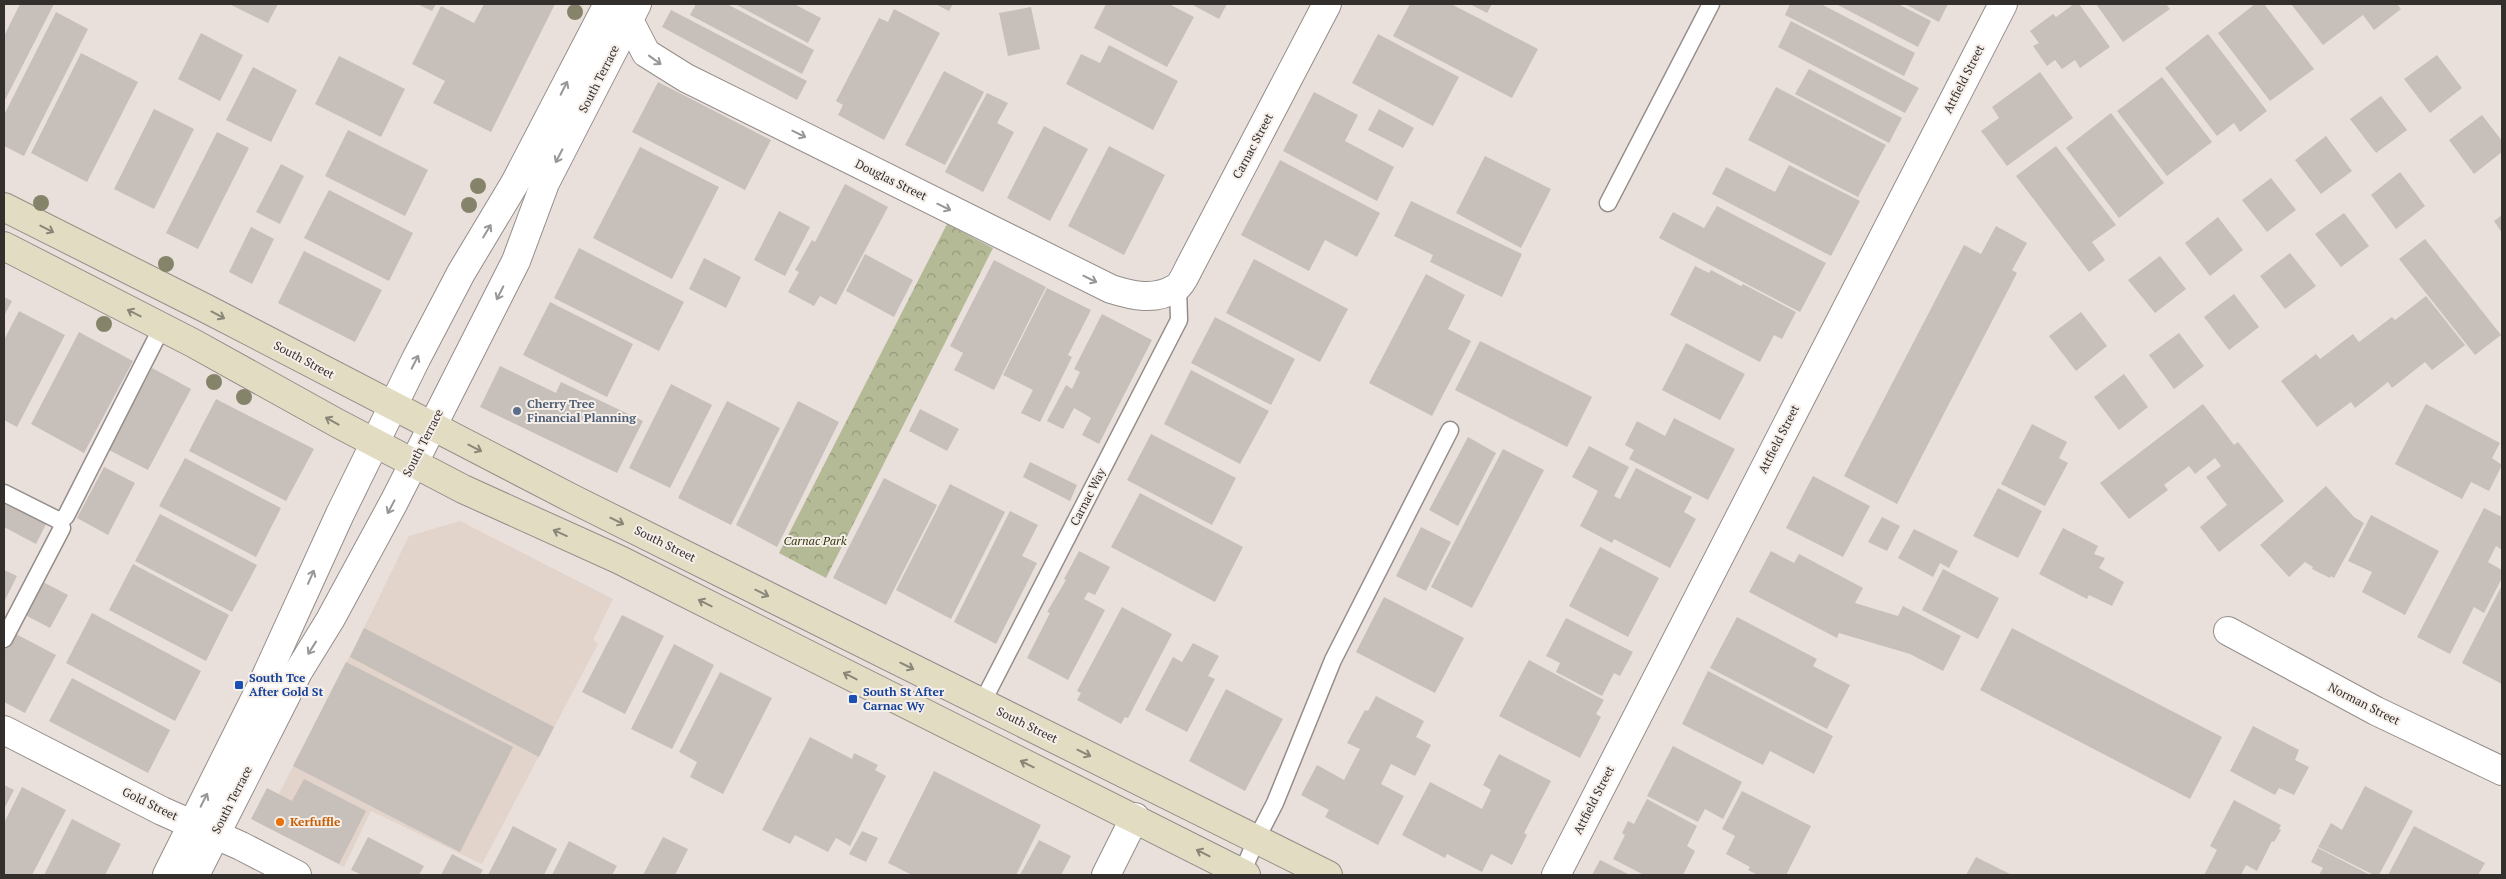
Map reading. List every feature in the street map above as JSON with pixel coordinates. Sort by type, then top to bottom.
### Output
[{"type":"main road","name":"South Street","points":[[4,207],[205,308],[432,426],[1328,875]]},
{"type":"main road","points":[[4,246],[162,327],[375,443],[464,489],[620,560],[1135,817],[1244,874]]},
{"type":"street","name":"Carnac Street","points":[[1178,287],[1327,4]]},
{"type":"street","name":"Attfield Street","points":[[1556,875],[2003,4]]},
{"type":"street","name":"Douglas Street","points":[[625,9],[646,53],[678,74],[1111,289],[1133,296],[1154,297],[1178,287]]},
{"type":"street","name":"South Terrace","points":[[194,875],[203,829],[262,685],[340,514],[393,406],[461,273],[515,183],[625,9]]},
{"type":"street","name":"South Terrace","points":[[167,875],[203,829],[330,620],[414,463],[516,261],[545,183],[625,9]]},
{"type":"street","name":"Norman Street","points":[[2228,632],[2376,711],[2502,771]]},
{"type":"street","name":"Gold Street","points":[[4,730],[297,875]]},
{"type":"street","points":[[1106,875],[1135,817]]},
{"type":"lane","points":[[1608,203],[1711,4]]},
{"type":"lane","name":"Carnac Way","points":[[982,702],[1179,320],[1178,287]]},
{"type":"lane","points":[[60,521],[66,516],[162,327]]},
{"type":"lane","points":[[1244,874],[1257,838],[1275,804],[1333,660],[1450,430]]},
{"type":"lane","points":[[4,493],[60,521],[62,528],[4,639]]},
{"type":"shaded area","points":[[460,521],[613,599],[593,640],[598,644],[482,864],[371,811],[344,867],[263,825],[409,536]]},
{"type":"green space","name":"Carnac Park","points":[[947,224],[993,248],[826,578],[779,553]]},
{"type":"building","points":[[20,4],[54,4],[4,102],[4,36]]},
{"type":"building","points":[[229,4],[278,4],[268,23]]},
{"type":"building","points":[[417,4],[436,4],[432,11]]},
{"type":"building","points":[[484,4],[555,4],[491,132],[433,103],[445,81],[412,64],[441,6],[474,23]]},
{"type":"building","points":[[696,4],[727,4],[814,50],[802,74],[690,15]]},
{"type":"building","points":[[735,4],[794,4],[821,18],[808,43]]},
{"type":"building","points":[[935,4],[953,4],[949,11]]},
{"type":"building","points":[[1106,4],[1169,4],[1194,17],[1167,67],[1094,28]]},
{"type":"building","points":[[1191,4],[1227,4],[1219,19]]},
{"type":"building","points":[[1410,4],[1451,4],[1538,49],[1512,98],[1393,36]]},
{"type":"building","points":[[1470,4],[1492,4],[1487,13]]},
{"type":"building","points":[[1790,4],[1821,4],[1915,53],[1904,76],[1785,15]]},
{"type":"building","points":[[1836,4],[1898,4],[1931,21],[1918,47]]},
{"type":"building","points":[[1905,4],[1948,4],[1939,22]]},
{"type":"building","points":[[2074,4],[2079,4],[2110,47],[2080,68],[2075,60],[2062,69],[2055,60],[2047,66],[2033,46],[2039,43],[2030,31],[2053,14],[2056,17]]},
{"type":"building","points":[[2096,4],[2166,4],[2170,9],[2123,42]]},
{"type":"building","points":[[2255,4],[2264,4],[2314,69],[2270,101],[2218,33]]},
{"type":"building","points":[[2291,4],[2397,4],[2401,9],[2374,30],[2363,15],[2323,45]]},
{"type":"building","points":[[1031,7],[1040,49],[1008,56],[999,13]]},
{"type":"building","points":[[894,9],[940,33],[884,140],[838,115],[843,105],[836,101],[879,18],[888,22]]},
{"type":"building","points":[[671,10],[807,81],[797,100],[662,27]]},
{"type":"building","points":[[56,12],[88,29],[24,156],[4,146],[4,115]]},
{"type":"building","points":[[1791,21],[1919,88],[1905,113],[1778,47]]},
{"type":"building","points":[[201,33],[243,55],[220,101],[178,79]]},
{"type":"building","points":[[1378,34],[1459,77],[1433,126],[1352,83]]},
{"type":"building","points":[[2208,34],[2267,111],[2240,132],[2234,123],[2217,136],[2165,68]]},
{"type":"building","points":[[1109,45],[1178,81],[1153,130],[1066,84],[1081,54],[1100,63]]},
{"type":"building","points":[[81,53],[138,82],[87,182],[31,153]]},
{"type":"building","points":[[2437,55],[2462,88],[2430,113],[2404,79]]},
{"type":"building","points":[[339,56],[405,89],[381,137],[315,104]]},
{"type":"building","points":[[253,67],[297,90],[271,142],[226,120]]},
{"type":"building","points":[[1809,69],[1902,118],[1889,143],[1795,94]]},
{"type":"building","points":[[944,71],[984,92],[945,165],[905,145]]},
{"type":"building","points":[[2040,72],[2073,118],[2007,166],[1981,131],[1999,118],[1992,107]]},
{"type":"building","points":[[2162,77],[2212,142],[2167,176],[2117,111]]},
{"type":"building","points":[[658,82],[771,140],[745,190],[632,132]]},
{"type":"building","points":[[1776,87],[1886,145],[1858,197],[1748,140]]},
{"type":"building","points":[[1314,92],[1358,115],[1345,141],[1394,167],[1377,201],[1283,151]]},
{"type":"building","points":[[987,93],[1008,103],[997,123],[1014,132],[983,192],[945,172]]},
{"type":"building","points":[[2381,96],[2407,130],[2376,153],[2350,119]]},
{"type":"building","points":[[154,109],[194,129],[154,209],[114,189]]},
{"type":"building","points":[[1379,109],[1414,128],[1403,148],[1368,130]]},
{"type":"building","points":[[2111,113],[2164,183],[2119,218],[2066,148]]},
{"type":"building","points":[[2482,115],[2502,141],[2502,152],[2474,174],[2449,140]]},
{"type":"building","points":[[1044,126],[1088,149],[1050,221],[1007,198]]},
{"type":"building","points":[[348,130],[428,170],[405,216],[325,176]]},
{"type":"building","points":[[217,132],[249,148],[198,249],[166,233]]},
{"type":"building","points":[[2326,136],[2352,171],[2321,194],[2295,160]]},
{"type":"building","points":[[1109,146],[1165,175],[1124,255],[1068,226]]},
{"type":"building","points":[[2056,146],[2116,225],[2092,242],[2105,260],[2089,272],[2016,176]]},
{"type":"building","points":[[640,147],[719,187],[672,279],[593,238]]},
{"type":"building","points":[[1485,156],[1551,189],[1521,248],[1456,213]]},
{"type":"building","points":[[1280,160],[1380,213],[1357,257],[1325,240],[1309,271],[1241,235]]},
{"type":"building","points":[[281,164],[304,176],[280,224],[256,212]]},
{"type":"building","points":[[1789,165],[1860,201],[1831,256],[1712,194],[1726,167],[1775,192]]},
{"type":"building","points":[[2400,172],[2425,206],[2396,229],[2371,195]]},
{"type":"building","points":[[2271,178],[2296,210],[2267,232],[2242,200]]},
{"type":"building","points":[[845,184],[888,207],[836,305],[820,296],[814,306],[788,292],[799,272],[795,270],[812,240],[815,242]]},
{"type":"building","points":[[329,190],[413,233],[389,281],[304,238]]},
{"type":"building","points":[[1411,201],[1522,254],[1502,297],[1430,262],[1433,255],[1394,236]]},
{"type":"building","points":[[1717,206],[1826,263],[1800,312],[1659,238],[1673,212],[1704,228]]},
{"type":"building","points":[[779,211],[810,227],[785,276],[754,260]]},
{"type":"building","points":[[2344,213],[2369,246],[2341,267],[2315,234]]},
{"type":"building","points":[[2502,215],[2502,233],[2494,221]]},
{"type":"building","points":[[2218,217],[2243,250],[2210,276],[2185,243]]},
{"type":"building","points":[[1996,226],[2027,243],[2012,270],[2017,273],[1897,504],[1844,476],[1964,245],[1981,254]]},
{"type":"building","points":[[251,227],[274,239],[252,284],[229,272]]},
{"type":"building","points":[[2425,239],[2501,335],[2475,355],[2399,259]]},
{"type":"building","points":[[579,248],[684,302],[659,351],[554,298]]},
{"type":"building","points":[[304,251],[382,290],[355,342],[278,303]]},
{"type":"building","points":[[2290,253],[2316,286],[2285,309],[2260,276]]},
{"type":"building","points":[[865,254],[913,280],[894,317],[846,291]]},
{"type":"building","points":[[2160,256],[2186,289],[2155,313],[2128,280]]},
{"type":"building","points":[[704,258],[741,277],[726,308],[689,289]]},
{"type":"building","points":[[1254,259],[1348,309],[1320,362],[1226,313]]},
{"type":"building","points":[[994,260],[1046,287],[994,390],[954,370],[963,353],[950,346]]},
{"type":"building","points":[[1695,266],[1709,273],[1711,270],[1741,286],[1743,284],[1796,312],[1782,339],[1774,335],[1760,362],[1670,315]]},
{"type":"building","points":[[1426,274],[1465,295],[1448,329],[1471,341],[1432,416],[1369,383]]},
{"type":"building","points":[[1047,288],[1091,310],[1068,355],[1072,357],[1040,422],[1021,413],[1033,390],[1003,375]]},
{"type":"building","points":[[2234,294],[2259,327],[2229,350],[2204,317]]},
{"type":"building","points":[[2426,296],[2465,345],[2432,370],[2425,362],[2392,388],[2388,382],[2355,408],[2351,402],[2317,427],[2281,381],[2316,354],[2320,359],[2353,334],[2359,342],[2392,317],[2395,320]]},
{"type":"building","points":[[4,297],[12,301],[4,316]]},
{"type":"building","points":[[550,302],[633,344],[607,397],[523,355]]},
{"type":"building","points":[[19,311],[65,335],[17,427],[4,420],[4,340]]},
{"type":"building","points":[[2081,312],[2107,346],[2076,371],[2049,336]]},
{"type":"building","points":[[1102,314],[1152,340],[1099,444],[1082,435],[1091,418],[1074,408],[1063,429],[1047,421],[1066,385],[1072,389],[1080,372],[1074,369]]},
{"type":"building","points":[[1215,317],[1295,359],[1271,405],[1191,363]]},
{"type":"building","points":[[79,332],[133,361],[84,453],[31,424]]},
{"type":"building","points":[[2179,333],[2204,366],[2174,389],[2149,355]]},
{"type":"building","points":[[1480,341],[1592,397],[1567,447],[1455,390]]},
{"type":"building","points":[[1686,343],[1745,374],[1720,420],[1662,390]]},
{"type":"building","points":[[500,366],[556,393],[561,382],[643,421],[617,473],[480,407]]},
{"type":"building","points":[[152,368],[191,389],[148,470],[109,450]]},
{"type":"building","points":[[1191,370],[1269,411],[1240,464],[1164,424]]},
{"type":"building","points":[[2124,374],[2148,407],[2119,430],[2094,397]]},
{"type":"building","points":[[671,384],[712,405],[670,488],[629,468]]},
{"type":"building","points":[[216,399],[314,449],[286,501],[189,451]]},
{"type":"building","points":[[727,401],[780,428],[731,525],[678,498]]},
{"type":"building","points":[[798,401],[839,422],[777,547],[736,525]]},
{"type":"building","points":[[2203,404],[2234,445],[2238,442],[2284,501],[2219,552],[2200,527],[2227,505],[2206,477],[2221,466],[2215,458],[2195,474],[2189,466],[2164,485],[2168,490],[2129,519],[2100,483]]},
{"type":"building","points":[[2426,404],[2500,443],[2492,458],[2502,465],[2489,491],[2471,482],[2462,499],[2395,464]]},
{"type":"building","points":[[920,409],[959,429],[947,451],[909,431]]},
{"type":"building","points":[[1674,418],[1735,449],[1708,500],[1629,459],[1634,450],[1625,445],[1637,421],[1665,436]]},
{"type":"building","points":[[2032,424],[2067,442],[2059,458],[2068,463],[2045,506],[2001,484]]},
{"type":"building","points":[[1151,434],[1236,478],[1212,525],[1127,480]]},
{"type":"building","points":[[1468,437],[1496,453],[1458,526],[1429,510]]},
{"type":"building","points":[[1589,446],[1629,467],[1614,496],[1620,499],[1636,468],[1692,497],[1684,512],[1696,519],[1670,568],[1614,539],[1612,543],[1580,526],[1598,491],[1572,477]]},
{"type":"building","points":[[1503,449],[1544,470],[1472,608],[1431,587]]},
{"type":"building","points":[[185,458],[281,508],[256,557],[159,506]]},
{"type":"building","points":[[1030,462],[1077,485],[1070,501],[1023,477]]},
{"type":"building","points":[[104,467],[135,483],[108,535],[77,518]]},
{"type":"building","points":[[1813,476],[1870,506],[1843,557],[1786,528]]},
{"type":"building","points":[[884,478],[937,505],[886,605],[833,578]]},
{"type":"building","points":[[950,484],[1005,512],[951,619],[896,590]]},
{"type":"building","points":[[2326,486],[2354,517],[2364,523],[2334,578],[2331,576],[2330,578],[2312,569],[2313,567],[2305,562],[2289,577],[2260,545]]},
{"type":"building","points":[[1998,488],[2042,511],[2018,558],[1973,536]]},
{"type":"building","points":[[1140,493],[1243,547],[1215,602],[1111,547]]},
{"type":"building","points":[[4,502],[46,524],[36,544],[4,527]]},
{"type":"building","points":[[2484,508],[2502,517],[2502,550],[2496,546],[2488,562],[2502,570],[2502,578],[2484,613],[2474,607],[2450,654],[2417,637]]},
{"type":"building","points":[[1010,511],[1038,525],[1022,556],[1037,563],[996,644],[954,622]]},
{"type":"building","points":[[160,514],[257,565],[232,612],[135,561]]},
{"type":"building","points":[[2371,515],[2439,551],[2405,615],[2362,592],[2372,572],[2348,561]]},
{"type":"building","points":[[1882,517],[1900,526],[1887,551],[1868,542]]},
{"type":"building","points":[[1421,527],[1451,542],[1426,591],[1396,576]]},
{"type":"building","points":[[2063,528],[2098,546],[2094,554],[2105,558],[2099,568],[2124,582],[2112,606],[2089,595],[2087,599],[2039,574]]},
{"type":"building","points":[[1914,529],[1958,551],[1949,568],[1940,563],[1933,577],[1898,558]]},
{"type":"building","points":[[1600,547],[1659,578],[1628,637],[1569,606]]},
{"type":"building","points":[[1079,551],[1110,567],[1095,595],[1088,592],[1084,599],[1105,610],[1068,680],[1027,658],[1050,613],[1047,612],[1066,580],[1064,579]]},
{"type":"building","points":[[1771,551],[1794,563],[1799,554],[1863,588],[1855,603],[1898,616],[1903,606],[1961,636],[1943,671],[1910,654],[1839,633],[1837,638],[1749,592]]},
{"type":"building","points":[[133,564],[229,615],[206,661],[109,610]]},
{"type":"building","points":[[1943,569],[1999,598],[1978,639],[1922,610]]},
{"type":"building","points":[[4,570],[17,576],[4,602]]},
{"type":"building","points":[[43,582],[68,595],[50,628],[25,615]]},
{"type":"building","points":[[2502,585],[2502,684],[2462,663]]},
{"type":"building","points":[[1384,597],[1464,638],[1435,693],[1356,652]]},
{"type":"building","points":[[1122,607],[1172,634],[1128,718],[1125,717],[1121,724],[1077,700],[1081,693],[1077,691]]},
{"type":"building","points":[[92,613],[201,671],[175,721],[66,663]]},
{"type":"building","points":[[622,615],[664,636],[625,714],[582,692]]},
{"type":"building","points":[[1737,617],[1817,659],[1813,666],[1850,685],[1827,729],[1710,668]]},
{"type":"building","points":[[1566,618],[1633,652],[1620,676],[1614,673],[1602,696],[1556,672],[1560,663],[1546,656]]},
{"type":"building","points":[[364,628],[554,727],[539,757],[350,657]]},
{"type":"building","points":[[2012,628],[2222,737],[2190,799],[1980,690]]},
{"type":"building","points":[[12,632],[56,655],[25,713],[4,702],[4,647]]},
{"type":"building","points":[[1193,643],[1219,656],[1208,676],[1215,679],[1187,732],[1145,710],[1173,657],[1182,662]]},
{"type":"building","points":[[674,644],[714,665],[672,749],[631,729]]},
{"type":"building","points":[[1529,660],[1604,700],[1596,714],[1601,717],[1580,758],[1499,716]]},
{"type":"building","points":[[346,662],[513,747],[460,852],[293,766]]},
{"type":"building","points":[[1708,671],[1833,736],[1814,774],[1770,751],[1763,765],[1682,724]]},
{"type":"building","points":[[720,672],[772,698],[723,794],[690,777],[697,762],[679,752]]},
{"type":"building","points":[[72,678],[170,730],[148,773],[49,721]]},
{"type":"building","points":[[1226,689],[1283,719],[1245,791],[1189,761]]},
{"type":"building","points":[[1376,696],[1424,721],[1416,737],[1431,745],[1415,776],[1391,764],[1381,784],[1404,796],[1378,845],[1325,817],[1329,810],[1301,795],[1317,765],[1344,780],[1360,749],[1347,743],[1365,710],[1368,711]]},
{"type":"building","points":[[2253,726],[2299,750],[2295,760],[2309,767],[2294,795],[2279,788],[2275,795],[2230,771]]},
{"type":"building","points":[[810,737],[852,759],[854,753],[878,765],[875,770],[886,776],[850,846],[836,838],[828,852],[795,835],[790,844],[762,830]]},
{"type":"building","points":[[1673,746],[1742,782],[1723,819],[1705,809],[1698,822],[1647,796]]},
{"type":"building","points":[[1499,754],[1551,781],[1524,833],[1527,835],[1512,865],[1491,854],[1482,872],[1447,854],[1445,858],[1402,835],[1430,782],[1482,809],[1491,790],[1483,785]]},
{"type":"building","points":[[934,771],[1041,825],[1016,875],[912,875],[888,863]]},
{"type":"building","points":[[304,779],[366,811],[339,864],[251,819],[267,788],[292,801]]},
{"type":"building","points":[[4,785],[14,790],[4,809]]},
{"type":"building","points":[[2365,786],[2413,811],[2379,875],[2374,875],[2318,847],[2331,823],[2342,830]]},
{"type":"building","points":[[22,787],[66,810],[32,875],[4,875],[4,823]]},
{"type":"building","points":[[1742,791],[1811,826],[1786,875],[1758,875],[1748,870],[1750,867],[1726,854],[1735,836],[1722,829]]},
{"type":"building","points":[[1647,799],[1697,826],[1687,846],[1695,851],[1683,875],[1644,875],[1613,859],[1625,835],[1622,833],[1628,821],[1634,824]]},
{"type":"building","points":[[2234,800],[2281,825],[2279,829],[2281,830],[2274,842],[2272,841],[2257,871],[2246,865],[2241,875],[2204,875],[2217,850],[2210,846]]},
{"type":"building","points":[[72,819],[121,844],[105,875],[44,875]]},
{"type":"building","points":[[513,826],[557,849],[544,875],[488,875]]},
{"type":"building","points":[[2414,826],[2485,863],[2478,875],[2388,875]]},
{"type":"building","points":[[862,831],[878,838],[866,862],[849,854]]},
{"type":"building","points":[[368,837],[424,866],[419,875],[362,875],[351,870]]},
{"type":"building","points":[[663,837],[688,849],[675,875],[643,875]]},
{"type":"building","points":[[1039,840],[1071,856],[1061,875],[1020,875]]},
{"type":"building","points":[[569,841],[617,866],[612,875],[552,875]]},
{"type":"building","points":[[2318,848],[2370,875],[2319,875],[2323,868],[2311,862]]},
{"type":"building","points":[[452,854],[483,870],[480,875],[441,875]]},
{"type":"building","points":[[1976,857],[2012,875],[1966,875]]},
{"type":"building","points":[[1600,860],[1630,875],[1592,875]]},
{"type":"place","name":"Cherry Tree Financial Planning","points":[[517,411]]},
{"type":"place","name":"South Tce After Gold St","points":[[239,685]]},
{"type":"place","name":"South St After Carnac Wy","points":[[853,699]]},
{"type":"place","name":"Kerfuffle","points":[[280,822]]}]
